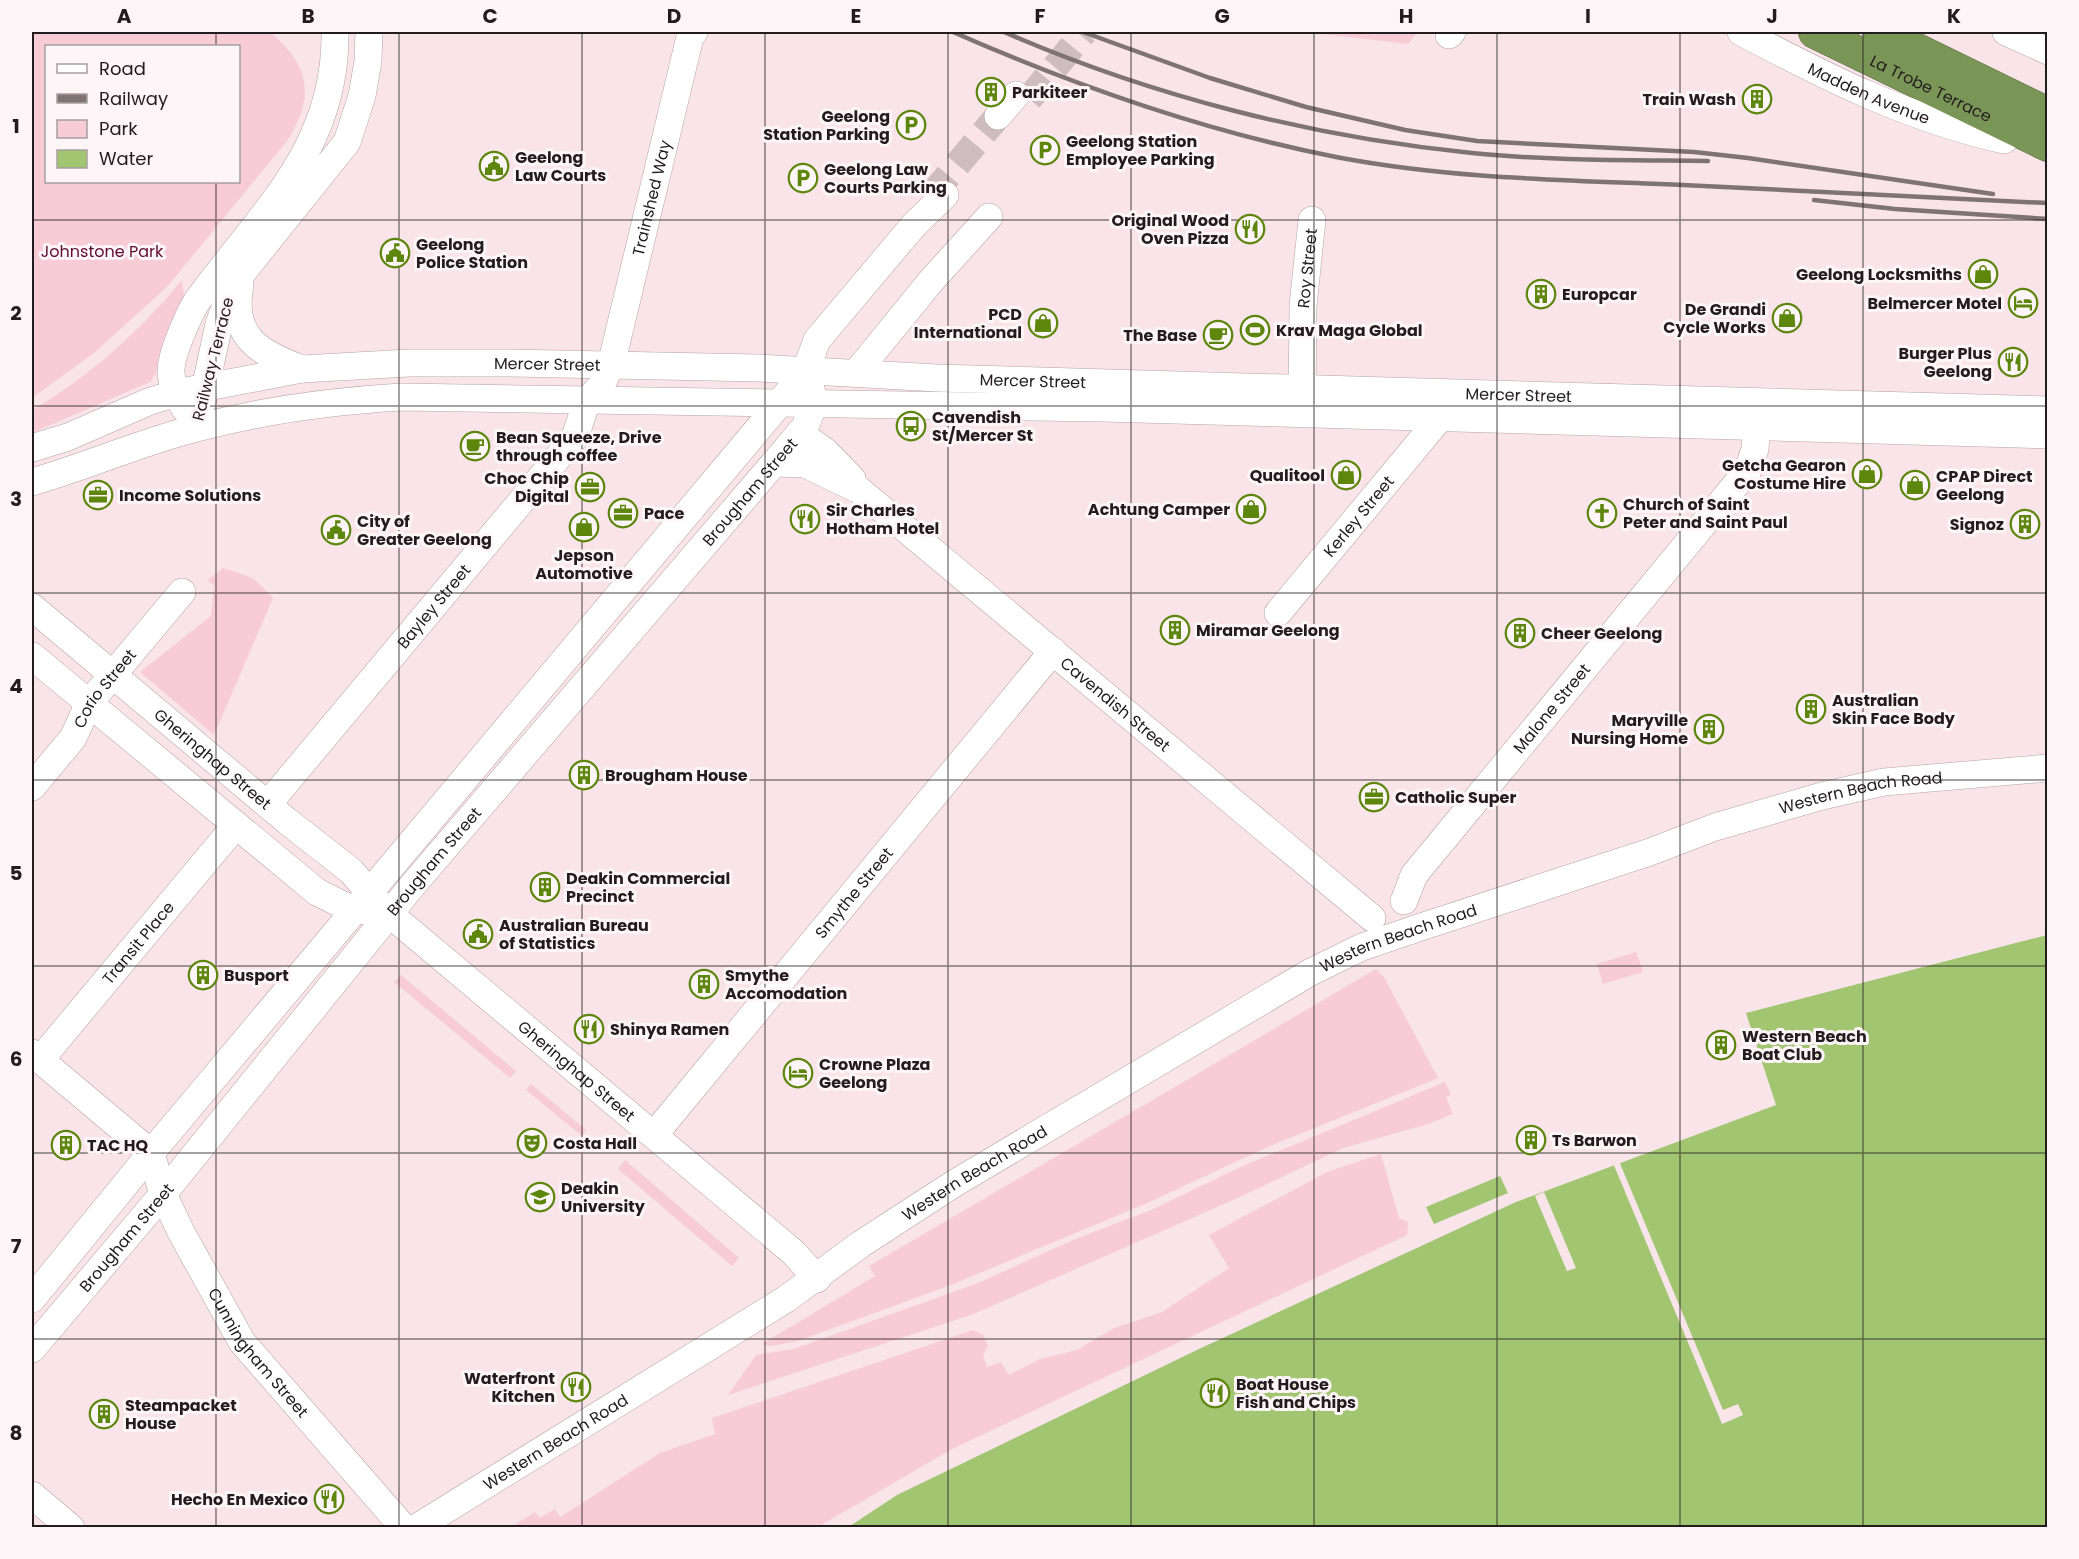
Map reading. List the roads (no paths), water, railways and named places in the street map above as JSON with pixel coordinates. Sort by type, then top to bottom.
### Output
[{"type":"highway","name":"La Trobe Terrace","points":[[1815,32],[2048,114]]},
{"type":"highway","name":"La Trobe Terrace","points":[[1880,32],[1938,77],[2048,145]]},
{"type":"street","name":"Trainshed Way","points":[[587,400],[601,386],[611,365],[672,107],[690,37],[694,32]]},
{"type":"street","name":"Madden Avenue","points":[[1741,32],[1814,71],[1886,104],[1950,127],[2004,140]]},
{"type":"street","points":[[332,33],[369,38]]},
{"type":"street","name":"Railway Terrace","points":[[196,428],[176,393],[172,367],[192,309],[294,176],[313,141],[329,85],[332,33]]},
{"type":"street","name":"Railway Terrace","points":[[196,428],[228,295],[249,262],[347,142],[358,112],[369,38]]},
{"type":"street","name":"Brougham Street","points":[[32,1299],[151,1153],[364,902],[779,404],[806,370],[817,340],[938,196]]},
{"type":"street","points":[[856,374],[898,319],[989,217]]},
{"type":"street","name":"Roy Street","points":[[1302,400],[1303,306],[1312,220]]},
{"type":"street","points":[[249,262],[238,293],[238,311],[244,332],[268,355],[302,369]]},
{"type":"street","points":[[898,319],[891,341],[893,351],[900,365],[915,376]]},
{"type":"street","name":"Mercer Street","points":[[32,448],[69,437],[148,402],[206,386],[302,369],[409,363],[806,370],[1302,400],[1439,418],[2048,435]]},
{"type":"street","points":[[509,399],[510,363]]},
{"type":"street","points":[[806,370],[814,404]]},
{"type":"street","name":"Mercer Street","points":[[32,482],[196,428],[328,403],[441,396],[779,404],[1302,400],[1758,402],[2048,410]]},
{"type":"street","name":"Bayley Street","points":[[268,804],[573,439],[587,400]]},
{"type":"street","name":"Malone Street","points":[[1404,901],[1414,875],[1748,470],[1755,449],[1758,402]]},
{"type":"street","name":"Brougham Street","points":[[32,1349],[163,1194],[387,915],[800,434],[814,404]]},
{"type":"street","name":"Kerley Street","points":[[1278,613],[1439,418]]},
{"type":"street","name":"Cavendish Street","points":[[800,434],[838,463],[859,490],[1372,918]]},
{"type":"street","name":"Cavendish Street","points":[[775,463],[805,464],[859,490]]},
{"type":"street","name":"Corio Street","points":[[32,787],[73,738],[89,703],[182,592]]},
{"type":"street","name":"Gheringhap Street","points":[[32,607],[351,871],[364,902]]},
{"type":"street","name":"Smythe Street","points":[[654,1136],[1053,651]]},
{"type":"street","name":"Gheringhap Street","points":[[32,656],[317,892],[364,902],[404,926],[801,1259],[817,1279]]},
{"type":"street","name":"Western Beach Road","points":[[416,1527],[817,1279],[861,1244],[955,1183],[1309,973],[1650,852],[1714,827],[1822,796],[1884,782],[2048,768]]},
{"type":"street","name":"Western Beach Road","points":[[1427,930],[1720,844],[1780,821],[1850,801],[1884,794],[2048,782]]},
{"type":"street","name":"Transit Place","points":[[36,1056],[236,825]]},
{"type":"street","points":[[1369,951],[1365,934],[1372,918],[1386,903],[1404,901],[1418,910],[1427,930]]},
{"type":"street","points":[[36,1056],[151,1153]]},
{"type":"street","name":"Cunningham Street","points":[[151,1153],[163,1194],[242,1342],[404,1527]]},
{"type":"street","points":[[32,1494],[71,1527]]},
{"type":"water","points":[[2047,935],[2047,1527],[847,1528],[897,1495],[1199,1349],[1516,1202],[1776,1105],[1746,1013]]},
{"type":"water","points":[[1500,1176],[1508,1193],[1434,1224],[1426,1207]]},
{"type":"tunnel","points":[[1029,99],[1084,32]]},
{"type":"tunnel","points":[[931,196],[998,116]]},
{"type":"railway","points":[[953,32],[1046,71],[1189,120],[1286,146],[1379,164],[1465,174],[1552,180],[2048,203]]},
{"type":"railway","points":[[1004,32],[1117,76],[1174,94],[1292,125],[1352,136],[1412,146],[1501,156],[1590,160],[1708,161]]},
{"type":"railway","points":[[1083,32],[1210,78],[1306,107],[1405,130],[1477,141],[1694,152],[1993,194]]},
{"type":"railway","points":[[1814,200],[1895,209],[2048,219]]},
{"type":"place","name":"Parkiteer","points":[[991,92]]},
{"type":"place","name":"Train Wash","points":[[1757,99]]},
{"type":"place","name":"Geelong Station Parking","points":[[911,125]]},
{"type":"place","name":"Geelong Station Employee Parking","points":[[1045,150]]},
{"type":"place","name":"Geelong Law Courts","points":[[494,166]]},
{"type":"place","name":"Geelong Law Courts Parking","points":[[803,178]]},
{"type":"place","name":"Original Wood Oven Pizza","points":[[1250,229]]},
{"type":"place","name":"Geelong Police Station","points":[[395,253]]},
{"type":"place","name":"Geelong Locksmiths","points":[[1983,274]]},
{"type":"place","name":"Europcar","points":[[1541,294]]},
{"type":"place","name":"Belmercer Motel","points":[[2023,303]]},
{"type":"place","name":"De Grandi Cycle Works","points":[[1787,318]]},
{"type":"place","name":"PCD International","points":[[1043,323]]},
{"type":"place","name":"Krav Maga Global","points":[[1255,330]]},
{"type":"place","name":"The Base","points":[[1218,335]]},
{"type":"place","name":"Burger Plus Geelong","points":[[2013,362]]},
{"type":"place","name":"Cavendish St/Mercer St","points":[[911,426]]},
{"type":"place","name":"Bean Squeeze, Drive through coffee","points":[[475,446]]},
{"type":"place","name":"Getcha Gearon Costume Hire","points":[[1867,474]]},
{"type":"place","name":"Qualitool","points":[[1346,475]]},
{"type":"place","name":"CPAP Direct Geelong","points":[[1915,485]]},
{"type":"place","name":"Choc Chip Digital","points":[[590,487]]},
{"type":"place","name":"Income Solutions","points":[[98,495]]},
{"type":"place","name":"Achtung Camper","points":[[1251,509]]},
{"type":"place","name":"Pace","points":[[623,513]]},
{"type":"place","name":"Church of Saint Peter and Saint Paul","points":[[1602,513]]},
{"type":"place","name":"Sir Charles Hotham Hotel","points":[[805,519]]},
{"type":"place","name":"Signoz","points":[[2025,524]]},
{"type":"place","name":"Jepson Automotive","points":[[584,527]]},
{"type":"place","name":"City of Greater Geelong","points":[[336,530]]},
{"type":"place","name":"Miramar Geelong","points":[[1175,630]]},
{"type":"place","name":"Cheer Geelong","points":[[1520,633]]},
{"type":"place","name":"Australian Skin Face Body","points":[[1811,709]]},
{"type":"place","name":"Maryville Nursing Home","points":[[1709,729]]},
{"type":"place","name":"Brougham House","points":[[584,775]]},
{"type":"place","name":"Catholic Super","points":[[1374,797]]},
{"type":"place","name":"Deakin Commercial Precinct","points":[[545,887]]},
{"type":"place","name":"Australian Bureau of Statistics","points":[[478,934]]},
{"type":"place","name":"Busport","points":[[203,975]]},
{"type":"place","name":"Smythe Accomodation","points":[[704,984]]},
{"type":"place","name":"Shinya Ramen","points":[[589,1029]]},
{"type":"place","name":"Western Beach Boat Club","points":[[1721,1045]]},
{"type":"place","name":"Crowne Plaza Geelong","points":[[798,1073]]},
{"type":"place","name":"Ts Barwon","points":[[1531,1140]]},
{"type":"place","name":"Costa Hall","points":[[532,1143]]},
{"type":"place","name":"TAC HQ","points":[[66,1145]]},
{"type":"place","name":"Deakin University","points":[[540,1197]]},
{"type":"place","name":"Waterfront Kitchen","points":[[576,1387]]},
{"type":"place","name":"Boat House Fish and Chips","points":[[1215,1393]]},
{"type":"place","name":"Steampacket House","points":[[104,1414]]},
{"type":"place","name":"Hecho En Mexico","points":[[329,1499]]},
{"type":"park label","name":"Johnstone Park","points":[[102,251]]}]
